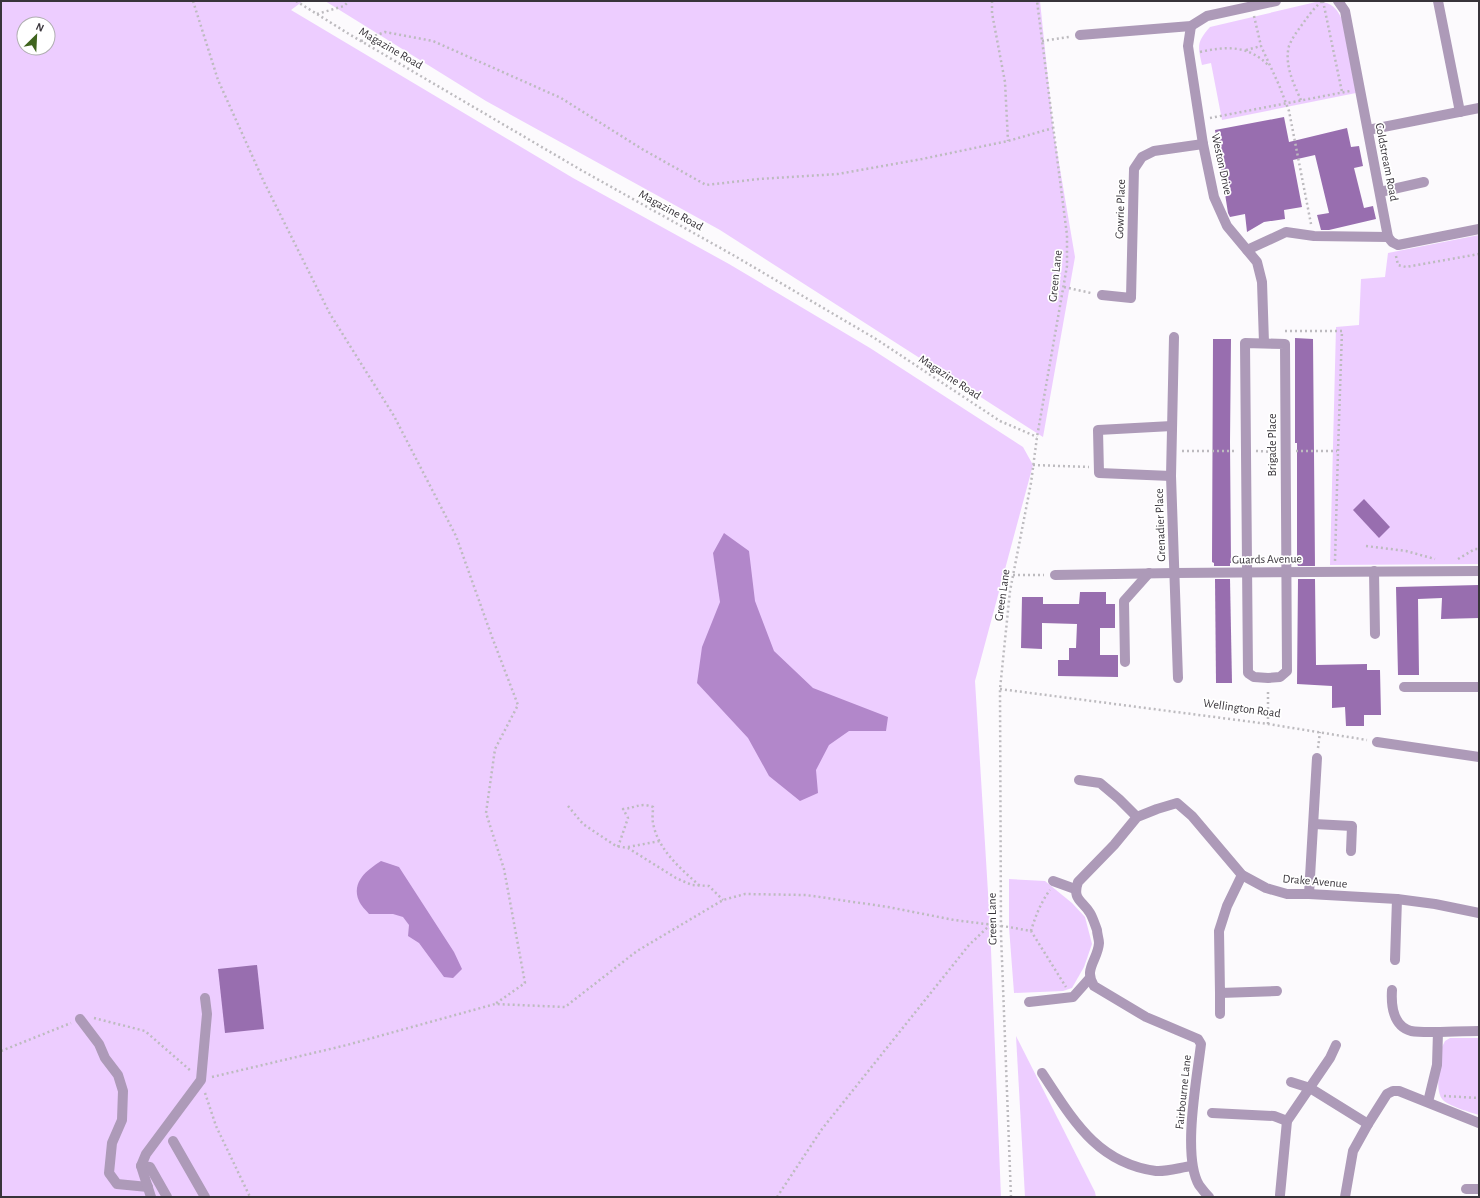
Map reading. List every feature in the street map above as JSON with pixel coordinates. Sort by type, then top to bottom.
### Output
[{"type":"street","points":[[1080,35],[1191,26],[1207,16],[1270,1]]},
{"type":"street","name":"Coldstream Road","points":[[1338,1],[1345,11],[1390,240]]},
{"type":"street","points":[[1438,1],[1460,112]]},
{"type":"street","name":"Weston Drive","points":[[1191,26],[1188,46],[1211,198],[1227,226],[1257,262],[1262,282],[1264,343]]},
{"type":"street","points":[[1368,130],[1479,108]]},
{"type":"street","name":"Gowrie Place","points":[[1102,295],[1131,298],[1134,169],[1142,157],[1154,151],[1203,144]]},
{"type":"street","points":[[1380,192],[1424,182]]},
{"type":"street","points":[[1247,250],[1286,232],[1314,236],[1390,240],[1398,245],[1479,229]]},
{"type":"street","name":"Grenadier Place","points":[[1174,337],[1171,476],[1178,678]]},
{"type":"street","name":"Brigade Place","points":[[1245,343],[1264,343],[1286,344],[1287,671],[1280,677],[1268,678],[1254,677],[1248,673],[1246,572],[1245,343]]},
{"type":"street","points":[[1099,467],[1098,430],[1172,426]]},
{"type":"street","name":"Grenadier Place","points":[[1099,467],[1100,473],[1171,476]]},
{"type":"street","points":[[1374,571],[1375,634]]},
{"type":"street","name":"Guards Avenue","points":[[1055,575],[1174,572],[1479,571]]},
{"type":"street","points":[[1125,662],[1124,601],[1149,573]]},
{"type":"street","points":[[1404,687],[1479,687]]},
{"type":"street","points":[[1377,742],[1479,758]]},
{"type":"street","points":[[1309,894],[1317,758]]},
{"type":"street","points":[[1029,1002],[1073,997],[1089,979],[1090,970],[1099,943],[1091,914],[1076,897],[1075,889],[1078,882],[1114,845],[1137,817],[1119,799],[1100,784],[1079,780]]},
{"type":"street","name":"Drake Avenue","points":[[1137,817],[1177,803],[1192,816],[1242,875],[1266,888],[1288,894],[1397,899],[1436,904],[1479,913]]},
{"type":"street","points":[[1314,824],[1352,826],[1351,851]]},
{"type":"street","points":[[1220,1014],[1219,931],[1227,906],[1242,875]]},
{"type":"street","points":[[1055,882],[1075,889]]},
{"type":"street","points":[[1395,960],[1397,899]]},
{"type":"street","name":"Fairbourne Lane","points":[[1089,979],[1094,986],[1146,1017],[1198,1039],[1201,1044],[1192,1111],[1191,1150],[1192,1166],[1198,1184],[1209,1197]]},
{"type":"street","points":[[1392,990],[1393,1010],[1399,1023],[1411,1031],[1479,1031]]},
{"type":"street","points":[[1220,993],[1277,991]]},
{"type":"street","points":[[150,1192],[141,1166],[146,1154],[201,1080],[206,1014],[205,998]]},
{"type":"street","points":[[80,1019],[98,1044],[105,1058],[118,1075],[122,1091],[122,1120],[112,1143],[109,1173],[117,1184],[150,1192]]},
{"type":"street","points":[[1428,1099],[1437,1065],[1438,1032]]},
{"type":"street","points":[[1280,1195],[1287,1121],[1330,1058],[1336,1045]]},
{"type":"street","points":[[1042,1073],[1075,1122],[1099,1148],[1128,1164],[1157,1171],[1192,1166]]},
{"type":"street","points":[[1291,1082],[1310,1088],[1368,1124]]},
{"type":"street","points":[[1345,1197],[1353,1151],[1387,1094],[1393,1091],[1400,1091],[1428,1099],[1479,1123]]},
{"type":"street","points":[[1212,1113],[1274,1116],[1287,1121]]},
{"type":"street","points":[[173,1141],[205,1197]]},
{"type":"street","points":[[141,1166],[150,1167],[167,1197]]},
{"type":"street","points":[[1466,1189],[1479,1189]]},
{"type":"path","points":[[193,1],[218,80],[264,182],[330,314],[394,416],[456,536],[518,705],[495,749],[486,813],[504,869],[525,983],[495,1004]]},
{"type":"path","name":"Magazine Road","points":[[296,1],[361,41],[581,170],[740,259],[876,339],[1000,421],[1037,437]]},
{"type":"path","points":[[317,14],[344,6],[349,1]]},
{"type":"path","points":[[992,1],[992,13],[1005,82],[1008,141]]},
{"type":"path","name":"Green Lane","points":[[1011,1197],[1001,926],[1000,689],[1010,591],[1068,266],[1067,235],[1037,1]]},
{"type":"path","points":[[1323,1],[1342,92]]},
{"type":"path","points":[[1301,100],[1291,78],[1288,57],[1289,47],[1295,34],[1323,1]]},
{"type":"path","points":[[1251,6],[1261,46],[1286,103],[1314,236]]},
{"type":"path","points":[[361,41],[385,32],[433,42],[561,98],[642,149],[706,186],[759,179],[838,174],[922,160],[1008,141],[1053,128]]},
{"type":"path","points":[[1042,41],[1080,35]]},
{"type":"path","points":[[1246,50],[1261,46]]},
{"type":"path","points":[[1189,54],[1223,48],[1246,50],[1257,55],[1270,67]]},
{"type":"path","points":[[1200,120],[1360,89]]},
{"type":"path","points":[[1390,240],[1398,265],[1406,267],[1479,254]]},
{"type":"path","points":[[1064,287],[1102,295]]},
{"type":"path","points":[[1263,332],[1342,331],[1335,571]]},
{"type":"path","points":[[1033,465],[1099,467]]},
{"type":"path","points":[[1366,546],[1406,551],[1435,559],[1441,559]]},
{"type":"path","points":[[1454,559],[1460,559],[1475,549],[1479,549]]},
{"type":"path","points":[[1013,575],[1055,575]]},
{"type":"path","points":[[1268,678],[1268,724]]},
{"type":"path","name":"Wellington Road","points":[[1000,689],[1268,724],[1377,742]]},
{"type":"path","points":[[1317,758],[1320,732]]},
{"type":"path","points":[[618,847],[628,818],[623,809],[646,804],[653,807],[653,822],[660,841],[670,856],[701,886]]},
{"type":"path","points":[[568,806],[583,824],[618,847],[628,848],[660,841]]},
{"type":"path","points":[[628,848],[676,878],[692,885],[708,886],[723,900]]},
{"type":"path","points":[[1055,882],[1045,896],[1034,920],[1031,931],[1073,997]]},
{"type":"path","points":[[201,1080],[348,1045],[495,1004],[564,1007],[637,951],[723,900],[745,894],[806,895],[888,907],[954,920],[1031,931]]},
{"type":"path","points":[[777,1197],[822,1129],[969,945],[990,925]]},
{"type":"path","points":[[1,1051],[87,1016],[145,1031],[201,1080],[216,1126],[250,1197]]},
{"type":"path","points":[[1428,1099],[1479,1098]]},
{"type":"shaded area","points":[[1,1],[303,1],[291,10],[573,178],[729,264],[870,348],[1023,447],[1033,465],[975,681],[990,925],[1001,1197],[1,1197]]},
{"type":"shaded area","points":[[325,1],[1040,1],[1053,128],[1075,257],[1043,437],[720,230],[486,101]]},
{"type":"shaded area","points":[[1316,2],[1329,4],[1335,8],[1342,19],[1356,93],[1222,120],[1211,63],[1202,65],[1199,45],[1205,32],[1210,27]]},
{"type":"shaded area","points":[[1479,235],[1479,564],[1330,565],[1336,327],[1359,325],[1361,279],[1385,277],[1388,253]]},
{"type":"shaded area","points":[[724,533],[749,551],[755,601],[774,651],[813,688],[888,717],[886,731],[849,731],[829,745],[816,770],[818,793],[800,801],[769,776],[748,738],[697,683],[702,647],[720,602],[713,553]]},
{"type":"shaded area","points":[[381,861],[399,867],[454,952],[462,969],[453,978],[444,977],[419,943],[408,936],[409,925],[403,917],[393,914],[369,914],[360,903],[357,894],[359,882],[371,868]]},
{"type":"shaded area","points":[[1009,879],[1045,881],[1072,903],[1085,917],[1092,944],[1084,967],[1072,988],[1063,991],[1014,993],[1009,927]]},
{"type":"shaded area","points":[[1016,1036],[1095,1192],[1096,1197],[1025,1197]]},
{"type":"shaded area","points":[[1450,1038],[1479,1038],[1479,1115],[1451,1105],[1444,1101],[1441,1097],[1438,1084],[1442,1047],[1445,1041]]},
{"type":"building","points":[[1284,117],[1289,142],[1347,128],[1351,147],[1359,146],[1363,166],[1354,168],[1364,208],[1373,206],[1376,219],[1329,230],[1321,230],[1317,215],[1329,213],[1315,155],[1293,160],[1302,207],[1284,210],[1285,219],[1264,222],[1247,232],[1245,214],[1230,217],[1228,213],[1215,130]]},
{"type":"building","points":[[1295,338],[1313,339],[1315,566],[1298,566],[1297,563]]},
{"type":"building","points":[[1213,339],[1231,339],[1230,566],[1214,566],[1214,563],[1212,562]]},
{"type":"building","points":[[1364,499],[1390,527],[1379,538],[1353,510]]},
{"type":"building","points":[[1215,579],[1230,579],[1232,683],[1216,683]]},
{"type":"building","points":[[1298,579],[1315,579],[1316,665],[1367,664],[1367,670],[1380,670],[1381,715],[1364,715],[1364,726],[1346,726],[1345,707],[1332,708],[1332,686],[1297,684]]},
{"type":"building","points":[[1479,585],[1479,618],[1441,619],[1442,598],[1418,599],[1419,675],[1398,675],[1396,587]]},
{"type":"building","points":[[1080,592],[1106,592],[1106,604],[1115,604],[1115,628],[1100,628],[1100,655],[1118,655],[1118,677],[1058,676],[1058,660],[1069,660],[1069,648],[1076,648],[1077,624],[1042,623],[1042,649],[1021,648],[1022,597],[1043,597],[1043,604],[1079,604]]},
{"type":"building","points":[[257,965],[264,1029],[225,1033],[218,969]]}]
